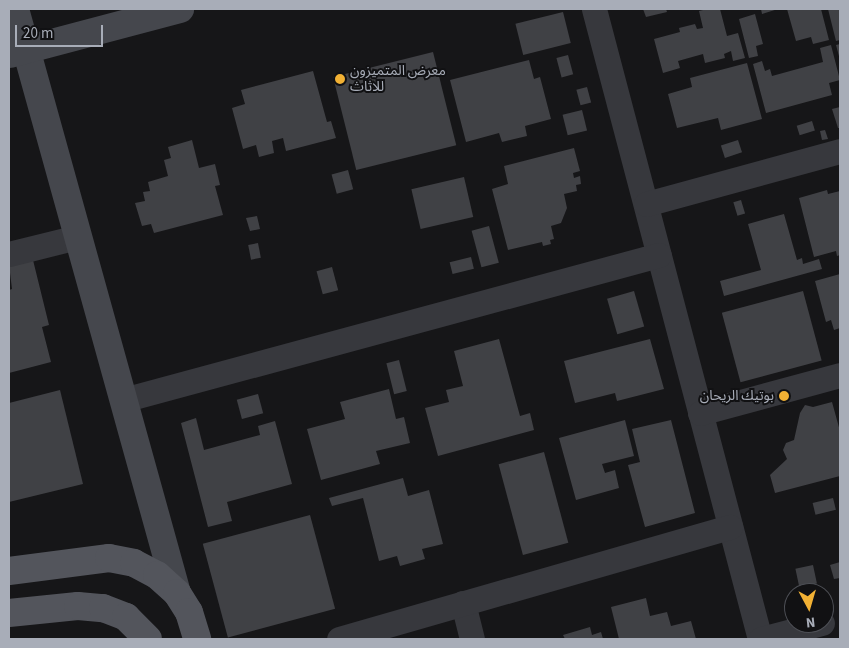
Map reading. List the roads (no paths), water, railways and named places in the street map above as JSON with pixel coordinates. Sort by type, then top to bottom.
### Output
[{"type":"main road","points":[[9,571],[109,558],[134,563],[157,575],[177,593],[189,612],[197,639]]},
{"type":"main road","points":[[9,613],[78,606],[103,608],[126,617],[146,636]]},
{"type":"street","points":[[15,9],[18,52],[77,237],[177,593]]},
{"type":"street","points":[[18,52],[180,9]]},
{"type":"street","points":[[594,9],[760,639],[784,633]]},
{"type":"street","points":[[646,204],[840,151]]},
{"type":"street","points":[[9,254],[77,237]]},
{"type":"street","points":[[123,400],[659,255]]},
{"type":"street","points":[[700,413],[840,375]]},
{"type":"street","points":[[339,639],[730,527]]},
{"type":"street","points":[[463,603],[472,639]]},
{"type":"place","name":"معرض المتميزون للاثاث","points":[[340,79]]},
{"type":"place","name":"بوتيك الريحان","points":[[784,396]]}]
